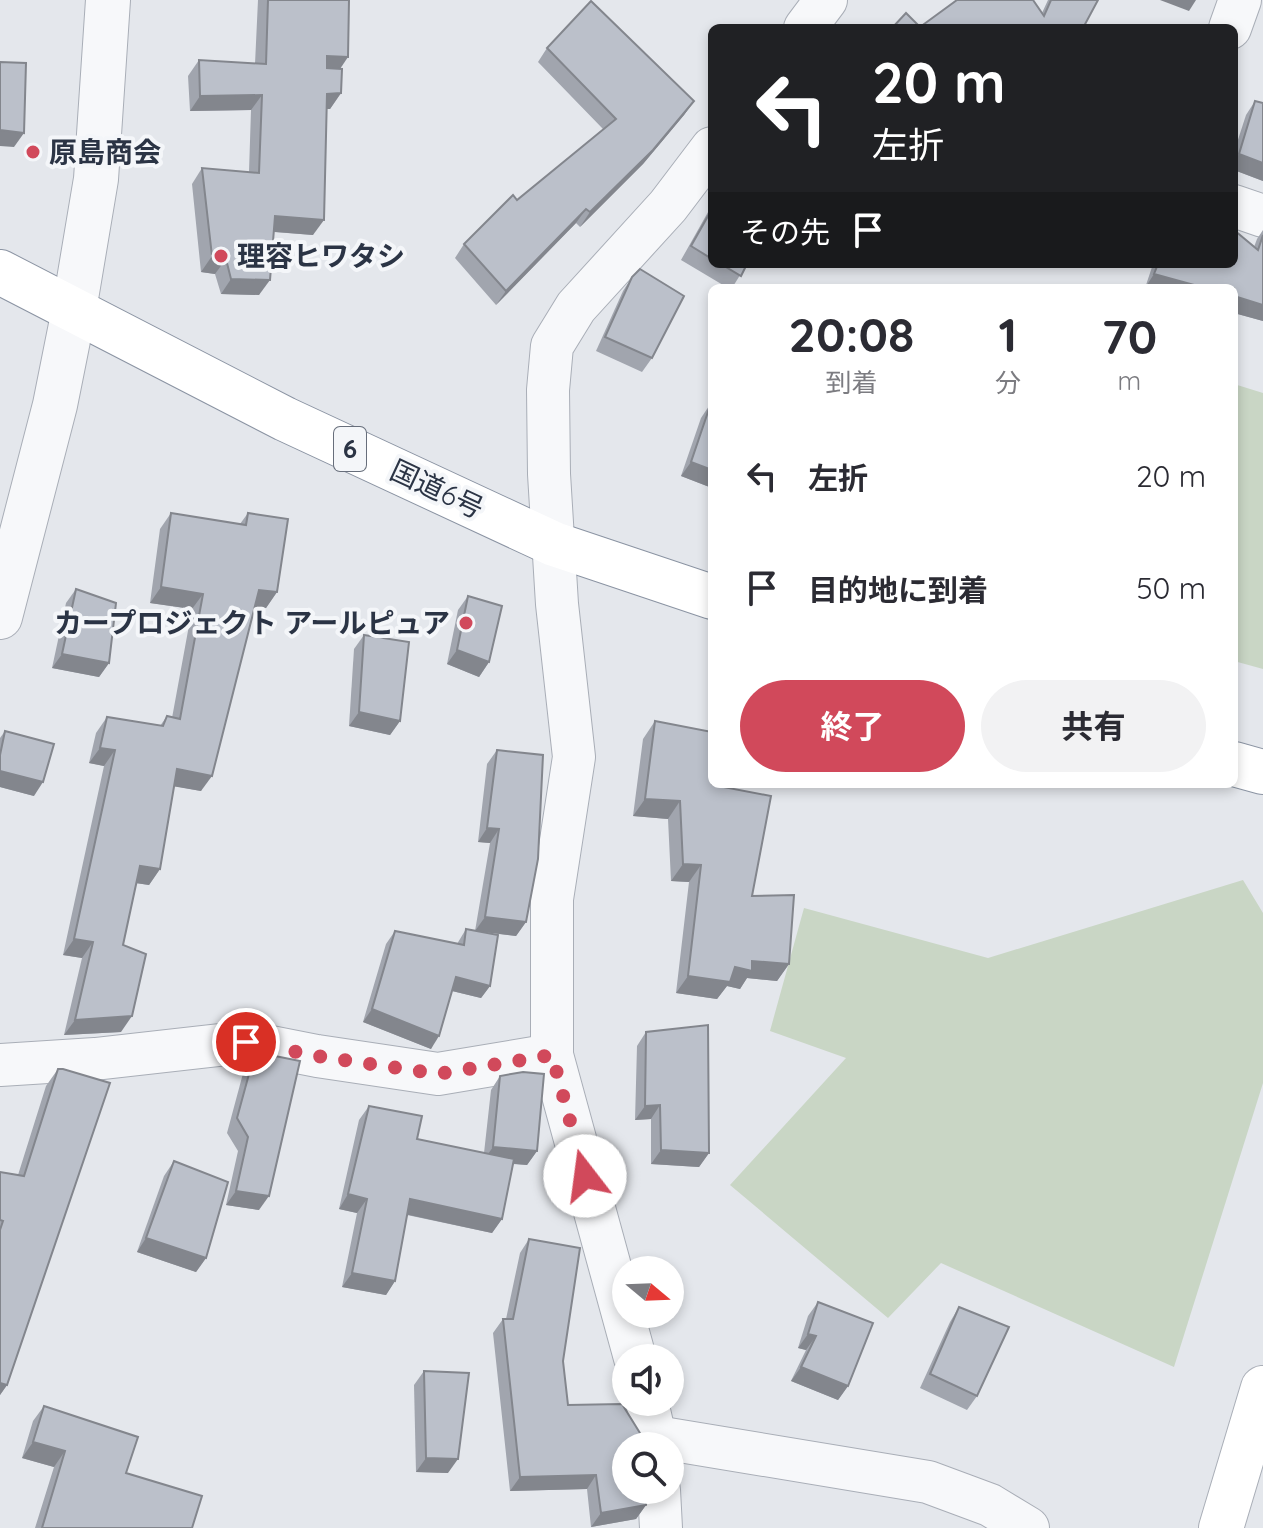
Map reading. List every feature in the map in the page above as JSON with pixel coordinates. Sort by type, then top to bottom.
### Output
[{"type":"main road","name":"国道6号","points":[[0,272],[285,419],[554,544],[708,596]]},
{"type":"main road","points":[[1238,765],[1263,772]]},
{"type":"main road","points":[[1221,1528],[1263,1388]]},
{"type":"street","points":[[0,617],[55,405],[74,310],[96,179],[108,0]]},
{"type":"street","points":[[808,24],[826,0]]},
{"type":"street","points":[[1231,24],[1240,0]]},
{"type":"street","points":[[631,1344],[552,1055],[552,899],[574,757],[562,663],[554,544],[548,418],[552,346],[576,307],[668,206],[708,153]]},
{"type":"street","points":[[1238,207],[1263,216]]},
{"type":"street","points":[[0,1065],[95,1059],[246,1042],[438,1074],[552,1055]]},
{"type":"street","points":[[653,1428],[928,1482],[990,1505],[1028,1528]]},
{"type":"street","points":[[660,1504],[661,1528]]},
{"type":"green space","points":[[1238,385],[1263,393],[1263,669],[1238,662]]},
{"type":"green space","points":[[1243,880],[1263,913],[1263,1083],[1174,1367],[941,1263],[888,1318],[730,1185],[846,1058],[770,1031],[804,908],[988,958]]},
{"type":"building","points":[[268,0],[349,0],[348,57],[327,56],[327,68],[342,69],[341,93],[327,94],[324,220],[275,216],[270,280],[231,279],[226,259],[212,256],[202,168],[259,173],[262,95],[200,96],[199,60],[266,64]]},
{"type":"building","points":[[957,0],[1033,0],[1044,16],[1051,0],[1098,0],[1085,24],[924,24]]},
{"type":"building","points":[[591,1],[694,101],[653,150],[590,212],[586,209],[506,291],[464,244],[513,195],[517,200],[616,119],[547,48]]},
{"type":"building","points":[[906,13],[917,24],[896,24]]},
{"type":"building","points":[[0,62],[26,63],[24,133],[0,130]]},
{"type":"building","points":[[1255,101],[1263,103],[1263,163],[1239,154]]},
{"type":"building","points":[[708,216],[708,257],[691,246]]},
{"type":"building","points":[[1238,233],[1258,250],[1263,235],[1263,305],[1238,297],[1238,284],[1190,284],[1154,274],[1156,268],[1238,268]]},
{"type":"building","points":[[728,268],[745,268],[741,276]]},
{"type":"building","points":[[640,269],[684,296],[652,358],[605,337],[632,277]]},
{"type":"building","points":[[708,412],[708,468],[691,462]]},
{"type":"building","points":[[171,513],[246,525],[248,513],[288,519],[277,592],[259,590],[212,776],[177,769],[160,869],[140,866],[123,945],[146,954],[132,1016],[75,1020],[93,942],[74,939],[115,750],[100,748],[107,717],[163,726],[167,716],[180,719],[203,594],[161,587]]},
{"type":"building","points":[[76,589],[116,603],[109,663],[62,654]]},
{"type":"building","points":[[468,596],[502,606],[489,662],[457,650]]},
{"type":"building","points":[[364,635],[409,642],[400,721],[359,712]]},
{"type":"building","points":[[655,721],[708,731],[708,788],[729,788],[771,796],[752,896],[794,895],[789,964],[752,961],[752,971],[735,967],[730,982],[688,976],[701,865],[683,864],[680,801],[645,799]]},
{"type":"building","points":[[5,731],[54,744],[43,782],[0,771]]},
{"type":"building","points":[[497,750],[543,755],[538,859],[526,922],[485,917],[499,829],[487,828]]},
{"type":"building","points":[[466,929],[498,935],[490,986],[456,977],[439,1036],[372,1009],[395,931],[464,945]]},
{"type":"building","points":[[708,1025],[709,1153],[661,1150],[660,1105],[645,1106],[646,1032]]},
{"type":"building","points":[[255,1052],[300,1061],[269,1196],[236,1191],[248,1137],[237,1118]]},
{"type":"building","points":[[58,1069],[110,1083],[7,1385],[0,1383],[0,1230],[3,1221],[0,1220],[0,1172],[24,1176]]},
{"type":"building","points":[[523,1072],[544,1074],[537,1151],[493,1147],[500,1076]]},
{"type":"building","points":[[369,1106],[422,1116],[417,1139],[514,1159],[502,1219],[410,1199],[395,1281],[352,1273],[367,1199],[348,1194]]},
{"type":"building","points":[[174,1161],[228,1182],[206,1258],[146,1238]]},
{"type":"building","points":[[529,1239],[580,1248],[563,1361],[568,1405],[612,1404],[612,1416],[629,1416],[639,1432],[612,1432],[612,1504],[646,1505],[601,1513],[596,1475],[520,1477],[503,1319],[513,1319]]},
{"type":"building","points":[[818,1302],[873,1323],[848,1386],[801,1367],[816,1336],[808,1334]]},
{"type":"building","points":[[959,1307],[1009,1327],[977,1396],[930,1374]]},
{"type":"building","points":[[424,1371],[469,1373],[458,1459],[426,1458]]},
{"type":"building","points":[[44,1406],[138,1437],[126,1473],[202,1496],[192,1528],[42,1528],[65,1451],[33,1442]]},
{"type":"place","name":"原島商会","points":[[33,152]]},
{"type":"place","name":"理容ヒワタシ","points":[[221,256]]},
{"type":"place","name":"カープロジェクト アールピュア","points":[[466,623]]},
{"type":"route","points":[[246,1042],[438,1074],[552,1055],[585,1176]]}]
